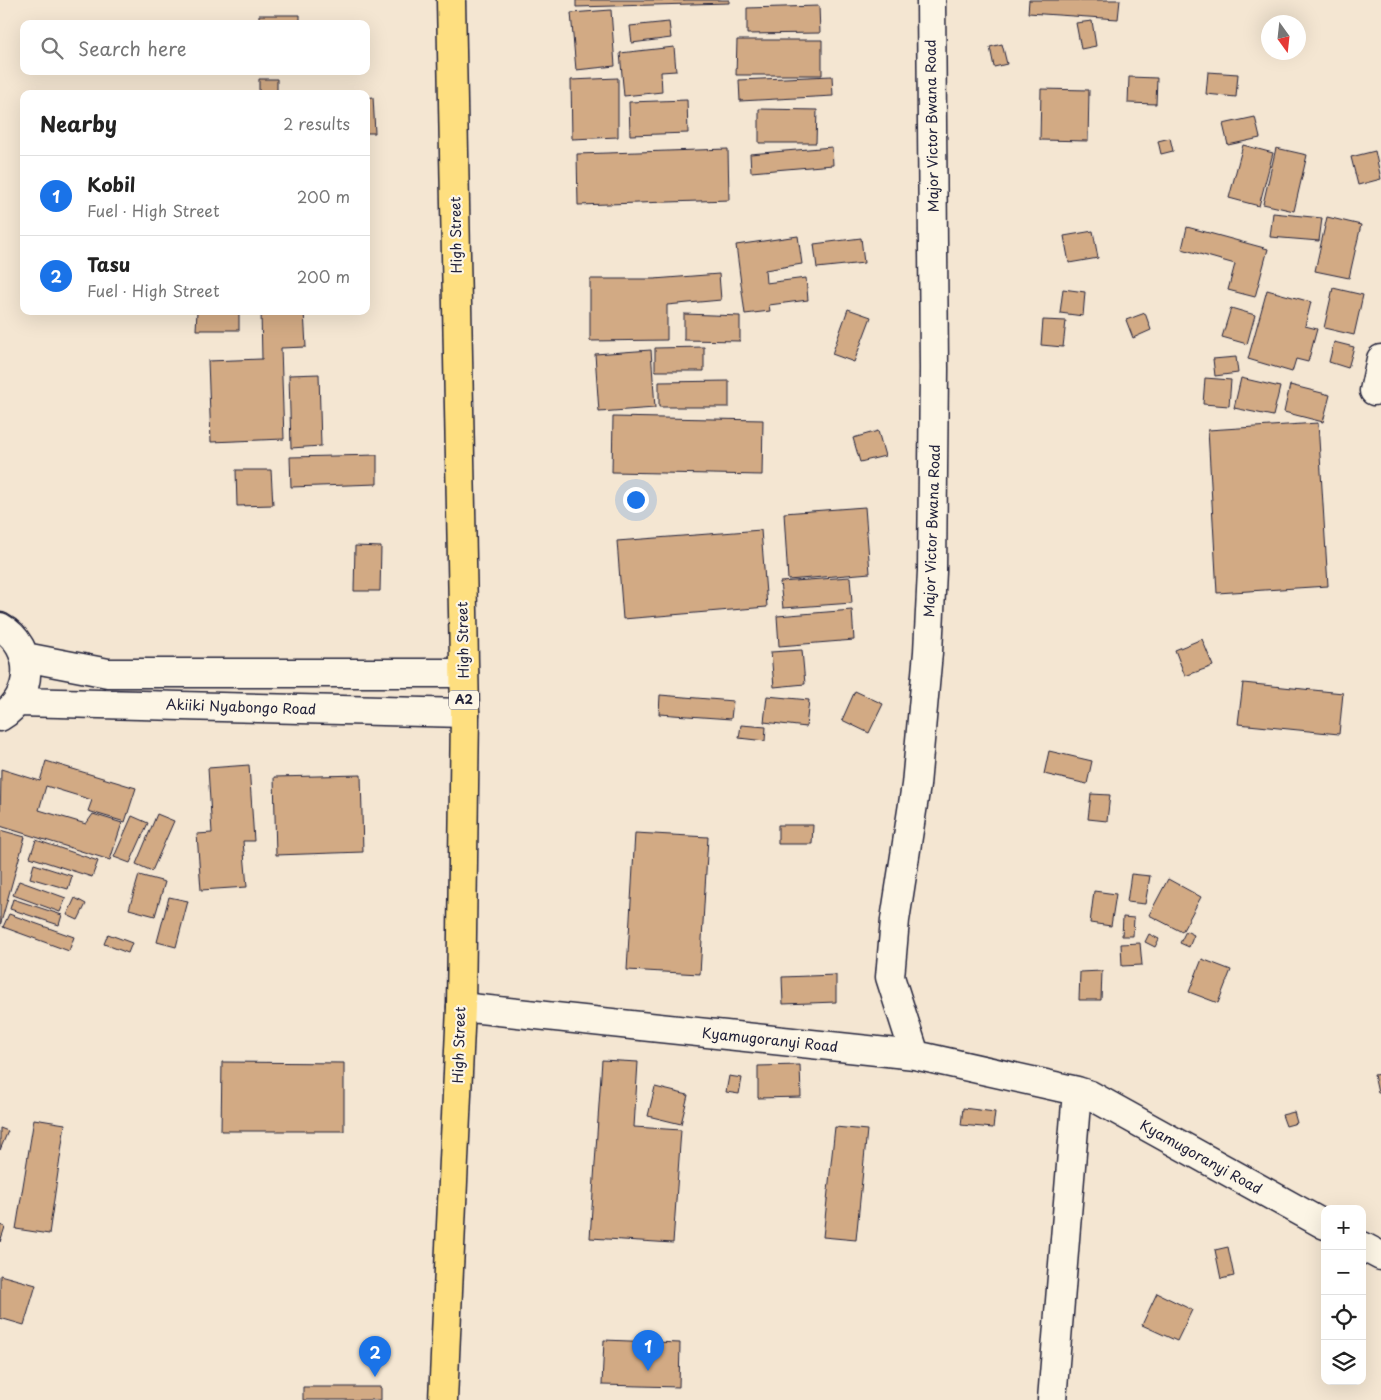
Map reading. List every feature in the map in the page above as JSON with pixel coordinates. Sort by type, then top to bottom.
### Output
[{"type":"main road","name":"High Street","points":[[443,1400],[461,1007],[464,713],[451,0]]},
{"type":"street","name":"Major Victor Bwana Road","points":[[915,1055],[890,977],[895,920],[918,766],[928,652],[932,571],[934,369],[931,0]]},
{"type":"street","points":[[1374,391],[1381,359]]},
{"type":"street","points":[[0,627],[12,636],[25,657],[27,680],[9,710]]},
{"type":"street","points":[[25,657],[108,674],[464,673]]},
{"type":"street","name":"Akiiki Nyabongo Road","points":[[9,710],[464,713]]},
{"type":"street","name":"Kyamugoranyi Road","points":[[461,1007],[915,1055],[1077,1091],[1090,1095],[1321,1223]]},
{"type":"street","points":[[1052,1400],[1077,1091]]},
{"type":"street","points":[[1366,1248],[1381,1256]]},
{"type":"building","points":[[576,0],[729,0],[729,3],[576,7]]},
{"type":"building","points":[[1029,0],[1120,0],[1118,19],[1028,13]]},
{"type":"building","points":[[819,6],[820,33],[747,34],[747,8]]},
{"type":"building","points":[[611,10],[615,66],[576,70],[571,13]]},
{"type":"building","points":[[259,15],[300,15],[300,20],[259,20]]},
{"type":"building","points":[[1092,21],[1096,46],[1081,49],[1076,23]]},
{"type":"building","points":[[669,22],[671,38],[632,43],[630,26]]},
{"type":"building","points":[[737,40],[822,40],[822,75],[736,75]]},
{"type":"building","points":[[1002,44],[1007,64],[994,67],[990,47]]},
{"type":"building","points":[[674,47],[676,71],[661,72],[662,92],[624,96],[620,53]]},
{"type":"building","points":[[1208,72],[1238,74],[1236,97],[1206,94]]},
{"type":"building","points":[[832,76],[833,96],[740,101],[739,80]]},
{"type":"building","points":[[1129,77],[1157,78],[1156,104],[1128,103]]},
{"type":"building","points":[[618,78],[618,137],[572,139],[571,80]]},
{"type":"building","points":[[259,79],[277,79],[277,90],[259,90]]},
{"type":"building","points":[[1041,89],[1089,90],[1088,141],[1040,140]]},
{"type":"building","points":[[370,97],[373,97],[375,133],[370,133]]},
{"type":"building","points":[[687,100],[688,133],[630,135],[629,102]]},
{"type":"building","points":[[759,109],[817,110],[816,143],[759,143]]},
{"type":"building","points":[[1255,117],[1260,138],[1228,145],[1223,124]]},
{"type":"building","points":[[1170,138],[1173,151],[1161,154],[1158,141]]},
{"type":"building","points":[[1243,145],[1273,153],[1259,206],[1229,198]]},
{"type":"building","points":[[832,147],[833,165],[751,172],[750,154]]},
{"type":"building","points":[[1276,148],[1307,155],[1294,211],[1263,204]]},
{"type":"building","points":[[728,149],[729,200],[578,205],[577,154]]},
{"type":"building","points":[[1375,151],[1381,179],[1358,185],[1351,157]]},
{"type":"building","points":[[1273,213],[1322,218],[1319,241],[1270,237]]},
{"type":"building","points":[[1327,217],[1361,225],[1349,278],[1315,271]]},
{"type":"building","points":[[1187,227],[1268,249],[1255,297],[1228,290],[1235,264],[1182,249]]},
{"type":"building","points":[[1093,231],[1098,258],[1069,263],[1064,236]]},
{"type":"building","points":[[798,236],[802,264],[765,270],[766,283],[806,278],[808,300],[769,305],[770,311],[745,314],[736,245]]},
{"type":"building","points":[[861,238],[864,263],[817,268],[814,244]]},
{"type":"building","points":[[719,274],[721,300],[667,305],[667,340],[590,341],[590,279],[654,279]]},
{"type":"building","points":[[1333,288],[1363,295],[1354,335],[1324,328]]},
{"type":"building","points":[[1063,289],[1085,292],[1083,316],[1060,313]]},
{"type":"building","points":[[1267,290],[1311,302],[1305,326],[1317,329],[1308,362],[1296,359],[1292,372],[1248,359]]},
{"type":"building","points":[[1231,308],[1255,315],[1247,344],[1222,337]]},
{"type":"building","points":[[848,309],[871,317],[854,362],[832,354]]},
{"type":"building","points":[[1145,313],[1151,330],[1133,338],[1126,320]]},
{"type":"building","points":[[684,314],[740,316],[740,341],[684,340]]},
{"type":"building","points":[[197,315],[239,315],[239,330],[196,330]]},
{"type":"building","points":[[261,315],[304,315],[306,347],[281,348],[284,439],[211,442],[208,361],[262,359]]},
{"type":"building","points":[[1043,320],[1066,321],[1063,347],[1041,345]]},
{"type":"building","points":[[1334,342],[1354,347],[1348,368],[1329,362]]},
{"type":"building","points":[[704,347],[704,371],[655,371],[655,348]]},
{"type":"building","points":[[651,350],[655,408],[599,412],[595,354]]},
{"type":"building","points":[[1236,357],[1238,373],[1215,376],[1213,359]]},
{"type":"building","points":[[319,374],[321,446],[291,448],[289,375]]},
{"type":"building","points":[[1205,378],[1231,380],[1229,406],[1203,404]]},
{"type":"building","points":[[1241,378],[1280,387],[1273,416],[1234,408]]},
{"type":"building","points":[[729,381],[729,407],[659,407],[659,382]]},
{"type":"building","points":[[1290,385],[1330,395],[1323,422],[1284,412]]},
{"type":"building","points":[[613,417],[763,420],[762,475],[612,472]]},
{"type":"building","points":[[1318,423],[1328,586],[1217,593],[1208,430]]},
{"type":"building","points":[[878,431],[885,456],[860,462],[853,438]]},
{"type":"building","points":[[377,455],[377,484],[291,487],[290,457]]},
{"type":"building","points":[[236,470],[271,470],[273,505],[237,506]]},
{"type":"building","points":[[865,507],[870,573],[788,580],[784,513]]},
{"type":"building","points":[[761,530],[767,607],[623,619],[617,541]]},
{"type":"building","points":[[355,546],[381,547],[380,591],[354,591]]},
{"type":"building","points":[[850,577],[852,603],[783,608],[780,582]]},
{"type":"building","points":[[852,610],[854,640],[779,646],[777,616]]},
{"type":"building","points":[[1202,639],[1213,666],[1185,676],[1175,650]]},
{"type":"building","points":[[802,650],[805,684],[774,687],[771,652]]},
{"type":"building","points":[[1243,683],[1343,693],[1339,734],[1238,724]]},
{"type":"building","points":[[855,691],[883,704],[869,733],[842,720]]},
{"type":"building","points":[[660,695],[733,701],[731,719],[659,714]]},
{"type":"building","points":[[767,696],[809,700],[806,727],[764,722]]},
{"type":"building","points":[[741,725],[766,727],[765,741],[739,738]]},
{"type":"building","points":[[1049,751],[1092,761],[1087,784],[1044,774]]},
{"type":"building","points":[[46,761],[136,788],[125,822],[88,811],[92,800],[46,786],[39,810],[86,824],[93,814],[122,823],[110,860],[0,826],[1,769],[40,781]]},
{"type":"building","points":[[249,765],[254,841],[243,841],[247,887],[201,890],[197,834],[212,833],[208,768]]},
{"type":"building","points":[[361,775],[363,852],[276,855],[274,777]]},
{"type":"building","points":[[1091,794],[1110,795],[1107,821],[1088,819]]},
{"type":"building","points":[[157,814],[174,821],[152,871],[136,864]]},
{"type":"building","points":[[132,816],[148,823],[130,863],[114,857]]},
{"type":"building","points":[[778,825],[813,825],[812,844],[778,844]]},
{"type":"building","points":[[0,830],[25,837],[0,926]]},
{"type":"building","points":[[635,833],[708,837],[700,974],[627,970]]},
{"type":"building","points":[[36,840],[98,861],[92,877],[30,857]]},
{"type":"building","points":[[34,864],[72,876],[68,889],[30,878]]},
{"type":"building","points":[[1131,874],[1150,876],[1145,904],[1127,902]]},
{"type":"building","points":[[139,875],[165,882],[155,916],[129,909]]},
{"type":"building","points":[[1168,879],[1201,897],[1182,932],[1149,915]]},
{"type":"building","points":[[19,881],[66,898],[60,912],[13,895]]},
{"type":"building","points":[[1094,891],[1116,894],[1111,926],[1090,923]]},
{"type":"building","points":[[169,897],[188,901],[176,947],[157,942]]},
{"type":"building","points":[[75,898],[86,904],[78,920],[67,915]]},
{"type":"building","points":[[13,899],[62,915],[59,925],[10,909]]},
{"type":"building","points":[[9,914],[74,937],[69,951],[3,927]]},
{"type":"building","points":[[1123,917],[1134,918],[1133,936],[1122,936]]},
{"type":"building","points":[[1186,931],[1194,935],[1189,947],[1180,943]]},
{"type":"building","points":[[108,934],[132,943],[128,953],[104,944]]},
{"type":"building","points":[[1149,934],[1159,939],[1155,947],[1145,942]]},
{"type":"building","points":[[1140,943],[1142,965],[1122,966],[1121,944]]},
{"type":"building","points":[[1202,959],[1231,970],[1218,1003],[1189,992]]},
{"type":"building","points":[[1102,971],[1101,1000],[1079,1000],[1080,972]]},
{"type":"building","points":[[836,975],[836,1002],[783,1004],[782,977]]},
{"type":"building","points":[[602,1060],[638,1062],[634,1127],[681,1130],[673,1243],[590,1238]]},
{"type":"building","points":[[222,1062],[344,1063],[344,1131],[221,1131]]},
{"type":"building","points":[[800,1065],[801,1097],[758,1098],[758,1066]]},
{"type":"building","points":[[1381,1074],[1381,1093],[1378,1093],[1374,1075]]},
{"type":"building","points":[[729,1076],[742,1078],[739,1094],[726,1092]]},
{"type":"building","points":[[655,1087],[688,1095],[681,1124],[648,1116]]},
{"type":"building","points":[[963,1108],[995,1112],[993,1128],[961,1125]]},
{"type":"building","points":[[1294,1112],[1297,1123],[1286,1126],[1282,1115]]},
{"type":"building","points":[[34,1119],[65,1124],[49,1234],[16,1229]]},
{"type":"building","points":[[835,1127],[867,1130],[856,1240],[823,1237]]},
{"type":"building","points":[[0,1128],[8,1131],[0,1150]]},
{"type":"building","points":[[0,1225],[5,1227],[0,1242]]},
{"type":"building","points":[[1228,1247],[1234,1276],[1221,1279],[1215,1250]]},
{"type":"building","points":[[0,1275],[36,1285],[24,1325],[0,1318]]},
{"type":"building","points":[[1157,1293],[1192,1310],[1177,1341],[1142,1325]]},
{"type":"building","points":[[604,1340],[680,1343],[679,1387],[602,1385]]},
{"type":"building","points":[[303,1387],[381,1387],[381,1400],[303,1400]]},
{"type":"place","name":"Kobil","points":[[648,1371]]},
{"type":"place","name":"Tasu","points":[[375,1377]]}]
